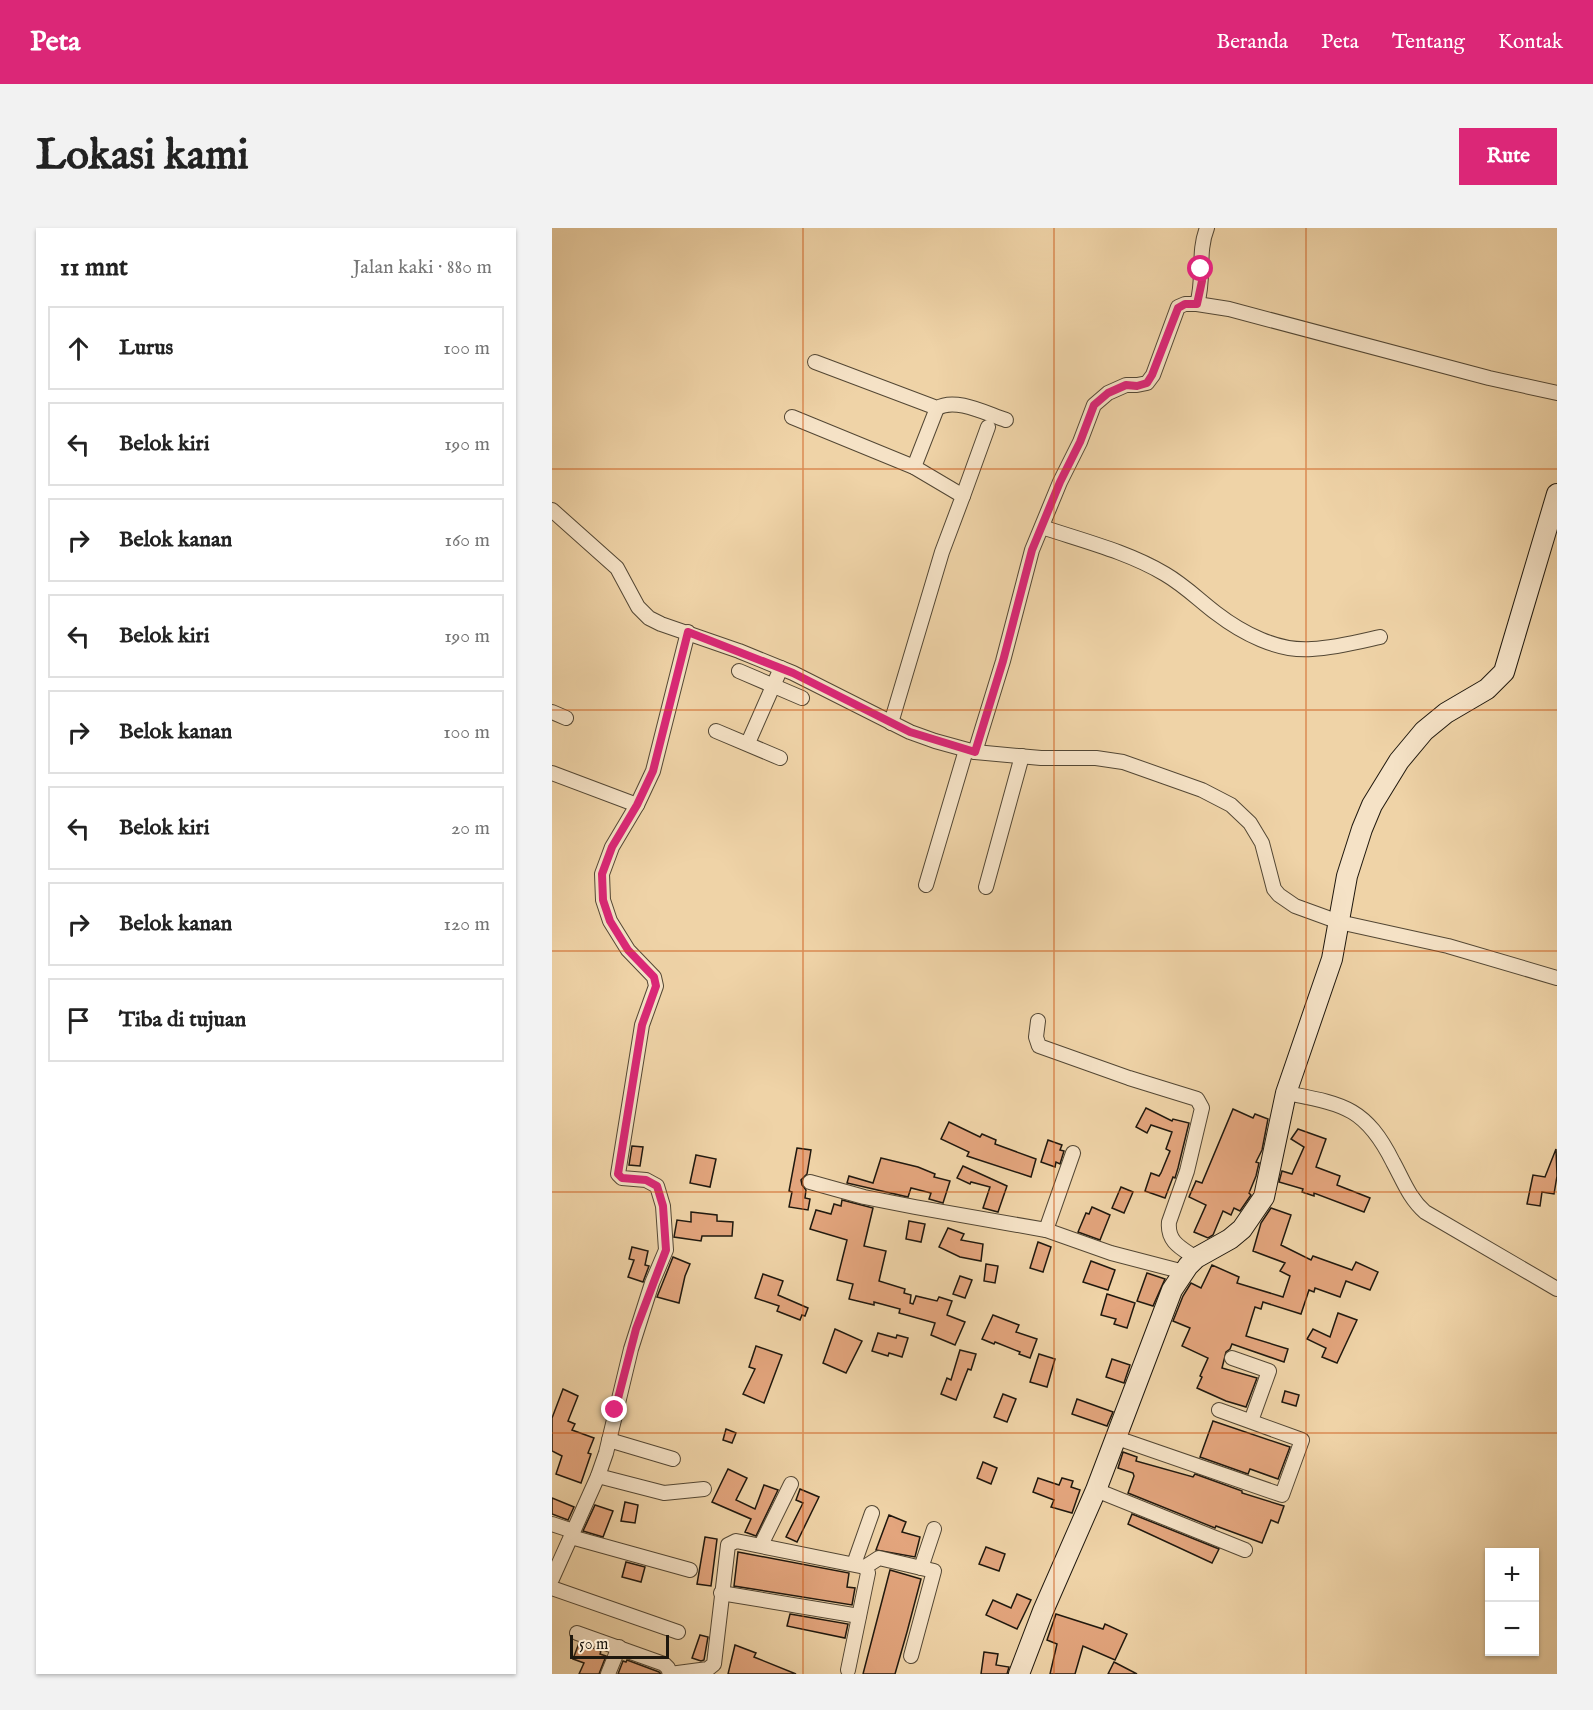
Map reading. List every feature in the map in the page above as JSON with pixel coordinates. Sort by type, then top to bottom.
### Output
[{"type":"street","points":[[1197,304],[1202,281],[1201,244],[1207,228]]},
{"type":"street","points":[[926,885],[970,751],[1003,661],[1032,550],[1060,482],[1080,442],[1094,405],[1108,393],[1126,385],[1137,386],[1147,383],[1178,308],[1185,304],[1197,304],[1229,309],[1489,378],[1557,393]]},
{"type":"street","points":[[815,362],[937,408]]},
{"type":"street","points":[[914,467],[937,408],[944,404],[958,405],[1006,420]]},
{"type":"street","points":[[792,417],[914,467],[963,496]]},
{"type":"street","points":[[891,723],[942,552],[988,427]]},
{"type":"street","points":[[1019,1674],[1042,1611],[1117,1438],[1169,1298],[1190,1265],[1236,1234],[1259,1207],[1267,1188],[1286,1093],[1332,959],[1347,876],[1372,805],[1395,768],[1424,731],[1446,713],[1487,689],[1504,672],[1550,545],[1557,494]]},
{"type":"street","points":[[552,510],[621,571],[634,600],[649,618],[661,624],[781,668],[910,732],[970,751],[1022,756],[1096,758],[1123,762],[1202,790],[1231,805],[1256,831],[1262,843],[1271,879],[1279,896],[1295,906],[1339,922],[1448,946],[1557,978]]},
{"type":"street","points":[[1042,527],[1127,555],[1152,566],[1180,584],[1218,614],[1263,640],[1284,647],[1311,650],[1380,637]]},
{"type":"street","points":[[552,1579],[598,1476],[609,1440],[630,1349],[666,1250],[663,1206],[657,1186],[646,1180],[622,1178],[618,1174],[642,1025],[656,986],[654,977],[628,950],[610,921],[603,900],[602,885],[605,862],[637,805],[656,762],[688,632]]},
{"type":"street","points":[[748,743],[781,668]]},
{"type":"street","points":[[739,672],[802,698]]},
{"type":"street","points":[[552,712],[566,718]]},
{"type":"street","points":[[716,731],[780,758]]},
{"type":"street","points":[[986,887],[1022,756]]},
{"type":"street","points":[[552,773],[637,805]]},
{"type":"street","points":[[1038,1021],[1036,1037],[1039,1046],[1197,1099],[1200,1102],[1202,1108],[1187,1171],[1168,1229],[1174,1244],[1190,1265]]},
{"type":"street","points":[[1286,1093],[1333,1102],[1356,1114],[1374,1131],[1383,1144],[1409,1194],[1420,1208],[1436,1220],[1557,1289]]},
{"type":"street","points":[[1046,1230],[1073,1153]]},
{"type":"street","points":[[810,1182],[915,1208],[1046,1230],[1111,1253],[1190,1265]]},
{"type":"street","points":[[1232,1358],[1269,1371],[1251,1421]]},
{"type":"street","points":[[1117,1438],[1282,1495],[1302,1440],[1219,1410]]},
{"type":"street","points":[[609,1440],[673,1458]]},
{"type":"street","points":[[598,1476],[664,1493],[704,1489]]},
{"type":"street","points":[[761,1545],[791,1484]]},
{"type":"street","points":[[1096,1490],[1245,1550]]},
{"type":"street","points":[[860,1566],[873,1513]]},
{"type":"street","points":[[552,1524],[572,1534],[690,1570]]},
{"type":"street","points":[[921,1568],[934,1529]]},
{"type":"street","points":[[577,1633],[663,1664],[668,1668],[670,1674],[708,1669],[714,1664],[728,1545],[736,1541],[860,1566],[868,1574],[848,1670]]},
{"type":"street","points":[[860,1566],[879,1558],[934,1571],[911,1656]]},
{"type":"street","points":[[552,1588],[678,1632]]},
{"type":"street","points":[[721,1593],[859,1616]]},
{"type":"street","points":[[608,1674],[619,1647]]},
{"type":"building","points":[[1146,1108],[1172,1121],[1173,1119],[1189,1123],[1175,1178],[1173,1177],[1165,1198],[1145,1191],[1151,1173],[1159,1176],[1161,1173],[1170,1151],[1166,1149],[1172,1132],[1151,1125],[1147,1133],[1136,1127]]},
{"type":"building","points":[[1233,1109],[1253,1118],[1255,1114],[1268,1119],[1262,1150],[1256,1162],[1259,1163],[1249,1193],[1251,1195],[1240,1211],[1234,1208],[1231,1215],[1223,1211],[1213,1235],[1208,1238],[1194,1232],[1206,1205],[1189,1197],[1196,1181],[1202,1183]]},
{"type":"building","points":[[949,1122],[980,1137],[982,1134],[996,1140],[995,1144],[1036,1159],[1031,1177],[967,1156],[969,1152],[941,1139]]},
{"type":"building","points":[[1298,1129],[1326,1139],[1316,1167],[1340,1176],[1337,1185],[1370,1198],[1364,1212],[1279,1182],[1282,1171],[1292,1174],[1304,1147],[1291,1139]]},
{"type":"building","points":[[1048,1140],[1062,1145],[1060,1150],[1064,1151],[1060,1164],[1056,1162],[1055,1167],[1041,1162]]},
{"type":"building","points":[[632,1146],[643,1147],[640,1166],[629,1165]]},
{"type":"building","points":[[797,1148],[811,1150],[807,1174],[801,1180],[806,1190],[805,1198],[810,1199],[808,1210],[789,1207],[792,1192],[789,1191]]},
{"type":"building","points":[[1556,1149],[1557,1176],[1554,1194],[1542,1192],[1540,1206],[1527,1204],[1533,1175],[1545,1177]]},
{"type":"building","points":[[696,1155],[716,1159],[710,1187],[690,1183]]},
{"type":"building","points":[[881,1158],[918,1167],[935,1174],[934,1177],[950,1181],[943,1203],[929,1199],[931,1193],[911,1188],[908,1197],[847,1183],[849,1176],[873,1183]]},
{"type":"building","points":[[963,1166],[1007,1186],[998,1212],[983,1208],[990,1187],[971,1182],[970,1184],[957,1178]]},
{"type":"building","points":[[1121,1187],[1133,1192],[1124,1213],[1112,1208]]},
{"type":"building","points":[[842,1200],[873,1208],[864,1246],[886,1251],[879,1281],[905,1289],[904,1293],[911,1295],[910,1303],[913,1304],[916,1296],[937,1301],[939,1297],[952,1301],[947,1315],[965,1322],[955,1345],[931,1335],[935,1323],[899,1313],[900,1309],[874,1302],[874,1305],[849,1299],[853,1284],[837,1280],[847,1240],[810,1229],[816,1210],[831,1214],[834,1204],[841,1206]]},
{"type":"building","points":[[1092,1207],[1110,1215],[1100,1240],[1078,1232],[1086,1213],[1089,1214]]},
{"type":"building","points":[[1271,1208],[1291,1215],[1281,1245],[1311,1260],[1313,1256],[1352,1270],[1356,1262],[1378,1272],[1370,1290],[1346,1281],[1340,1297],[1315,1288],[1314,1292],[1309,1290],[1301,1314],[1263,1302],[1261,1309],[1255,1307],[1246,1336],[1288,1349],[1284,1362],[1232,1344],[1226,1352],[1222,1368],[1257,1378],[1246,1407],[1197,1388],[1208,1358],[1182,1346],[1190,1328],[1173,1321],[1191,1283],[1201,1288],[1212,1265],[1239,1277],[1237,1283],[1283,1297],[1290,1276],[1280,1271],[1285,1263],[1253,1251],[1261,1223]]},
{"type":"building","points":[[691,1212],[717,1215],[717,1221],[733,1222],[732,1236],[702,1236],[701,1241],[674,1237],[677,1220],[691,1222]]},
{"type":"building","points":[[909,1221],[925,1224],[921,1242],[906,1239]]},
{"type":"building","points":[[948,1228],[964,1234],[961,1240],[983,1244],[981,1261],[960,1257],[939,1247]]},
{"type":"building","points":[[1038,1242],[1051,1247],[1043,1272],[1030,1268]]},
{"type":"building","points":[[632,1247],[648,1251],[645,1265],[649,1266],[643,1282],[628,1277],[634,1260],[629,1259]]},
{"type":"building","points":[[673,1257],[690,1264],[679,1303],[657,1297]]},
{"type":"building","points":[[1091,1261],[1115,1270],[1108,1290],[1083,1282]]},
{"type":"building","points":[[986,1264],[998,1266],[995,1283],[984,1281]]},
{"type":"building","points":[[1147,1273],[1165,1279],[1153,1306],[1137,1301]]},
{"type":"building","points":[[763,1274],[783,1281],[778,1295],[808,1308],[805,1316],[802,1315],[800,1320],[777,1311],[779,1306],[755,1298]]},
{"type":"building","points":[[960,1276],[972,1280],[965,1298],[953,1294]]},
{"type":"building","points":[[1107,1294],[1135,1303],[1127,1328],[1114,1324],[1116,1319],[1101,1315]]},
{"type":"building","points":[[1338,1313],[1357,1320],[1337,1363],[1322,1357],[1326,1348],[1307,1339],[1313,1329],[1330,1337]]},
{"type":"building","points":[[993,1315],[1019,1325],[1016,1332],[1037,1339],[1030,1358],[995,1342],[994,1344],[982,1339]]},
{"type":"building","points":[[835,1329],[862,1341],[846,1373],[823,1363]]},
{"type":"building","points":[[878,1333],[896,1338],[897,1335],[908,1338],[902,1357],[872,1351]]},
{"type":"building","points":[[756,1346],[782,1355],[764,1403],[743,1394],[755,1369],[749,1367]]},
{"type":"building","points":[[960,1350],[976,1354],[956,1400],[941,1394],[947,1378],[951,1380]]},
{"type":"building","points":[[1039,1354],[1055,1359],[1047,1387],[1030,1382]]},
{"type":"building","points":[[1112,1359],[1130,1365],[1124,1383],[1106,1377]]},
{"type":"building","points":[[563,1389],[578,1396],[568,1421],[575,1424],[572,1430],[594,1438],[581,1483],[556,1474],[562,1456],[552,1451],[552,1418]]},
{"type":"building","points":[[1285,1391],[1299,1395],[1296,1406],[1282,1402]]},
{"type":"building","points":[[1003,1394],[1016,1399],[1007,1422],[994,1417]]},
{"type":"building","points":[[1077,1399],[1113,1412],[1107,1426],[1072,1414]]},
{"type":"building","points":[[1213,1421],[1290,1447],[1278,1479],[1250,1469],[1248,1474],[1200,1457]]},
{"type":"building","points":[[726,1429],[736,1433],[732,1443],[723,1440]]},
{"type":"building","points":[[1123,1452],[1137,1457],[1136,1461],[1193,1477],[1195,1474],[1242,1491],[1242,1493],[1284,1506],[1278,1523],[1271,1520],[1262,1543],[1216,1526],[1215,1528],[1128,1493],[1134,1476],[1133,1473],[1118,1468]]},
{"type":"building","points":[[983,1462],[997,1468],[991,1484],[977,1478]]},
{"type":"building","points":[[728,1469],[747,1478],[736,1500],[755,1509],[764,1485],[778,1490],[756,1536],[745,1532],[751,1519],[712,1502]]},
{"type":"building","points":[[1038,1478],[1059,1485],[1062,1478],[1073,1481],[1071,1487],[1080,1490],[1072,1513],[1051,1507],[1054,1500],[1033,1492]]},
{"type":"building","points":[[800,1489],[819,1497],[797,1542],[786,1537],[803,1503],[796,1500]]},
{"type":"building","points":[[552,1498],[574,1507],[568,1520],[552,1514]]},
{"type":"building","points":[[625,1502],[638,1505],[635,1523],[621,1521]]},
{"type":"building","points":[[595,1505],[613,1511],[603,1537],[583,1531]]},
{"type":"building","points":[[1132,1514],[1219,1549],[1212,1563],[1128,1524]]},
{"type":"building","points":[[889,1515],[906,1522],[902,1532],[920,1537],[915,1557],[876,1550]]},
{"type":"building","points":[[705,1537],[717,1539],[711,1586],[697,1584]]},
{"type":"building","points":[[986,1547],[1005,1554],[999,1571],[979,1564]]},
{"type":"building","points":[[738,1552],[849,1573],[847,1587],[855,1588],[852,1605],[734,1586]]},
{"type":"building","points":[[626,1562],[645,1567],[641,1582],[622,1577]]},
{"type":"building","points":[[890,1570],[921,1579],[895,1674],[863,1674]]},
{"type":"building","points":[[1017,1594],[1031,1600],[1017,1629],[986,1615],[993,1600],[1011,1608]]},
{"type":"building","points":[[790,1614],[848,1624],[845,1638],[787,1626]]},
{"type":"building","points":[[1056,1614],[1103,1629],[1105,1624],[1127,1634],[1115,1660],[1083,1646],[1075,1674],[1050,1674],[1057,1644],[1047,1640]]},
{"type":"building","points":[[700,1635],[708,1637],[704,1660],[701,1661],[692,1658]]},
{"type":"building","points":[[579,1643],[601,1651],[600,1654],[606,1656],[599,1674],[579,1674],[584,1663],[573,1659]]},
{"type":"building","points":[[735,1645],[756,1653],[754,1657],[796,1674],[728,1674]]},
{"type":"building","points":[[984,1652],[998,1654],[996,1665],[1009,1667],[1007,1674],[981,1674]]},
{"type":"building","points":[[627,1660],[661,1674],[618,1674],[623,1661]]},
{"type":"building","points":[[1114,1662],[1137,1674],[1108,1674]]},
{"type":"route","points":[[615,1410],[636,1329],[666,1250],[663,1206],[657,1186],[646,1180],[622,1178],[618,1174],[642,1025],[656,986],[654,977],[628,950],[610,921],[603,900],[602,874],[612,847],[637,805],[653,771],[688,632],[793,673],[910,732],[975,752],[1003,661],[1032,550],[1094,405],[1108,393],[1126,385],[1137,386],[1147,383],[1178,308],[1185,304],[1197,304],[1201,292],[1201,269]]}]
